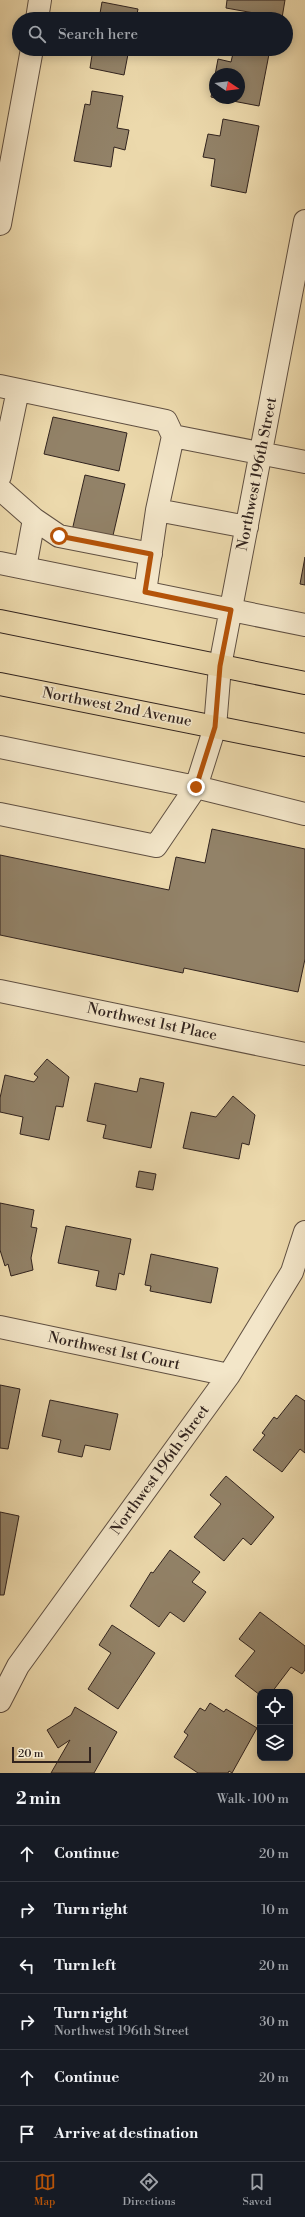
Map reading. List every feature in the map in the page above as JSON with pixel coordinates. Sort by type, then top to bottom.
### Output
[{"type":"main road","points":[[0,621],[305,683]]},
{"type":"main road","name":"Northwest 2nd Avenue","points":[[0,684],[305,745]]},
{"type":"street","points":[[38,12],[40,0]]},
{"type":"street","points":[[0,224],[2,201],[31,56]]},
{"type":"street","name":"Northwest 196th Street","points":[[0,814],[156,846],[196,787],[215,727],[220,666],[305,221]]},
{"type":"street","points":[[0,476],[9,388],[166,421],[173,436],[157,510],[145,592]]},
{"type":"street","points":[[173,436],[305,462]]},
{"type":"street","points":[[0,489],[34,519],[59,536],[151,554]]},
{"type":"street","points":[[157,510],[247,527]]},
{"type":"street","points":[[25,568],[34,519]]},
{"type":"street","points":[[0,563],[305,625]]},
{"type":"street","points":[[0,747],[196,787],[305,814]]},
{"type":"street","name":"Northwest 1st Place","points":[[0,991],[305,1054]]},
{"type":"street","name":"Northwest 196th Street","points":[[0,1701],[9,1664],[229,1375],[292,1272],[305,1232]]},
{"type":"street","name":"Northwest 1st Court","points":[[0,1327],[229,1375]]},
{"type":"building","points":[[227,0],[285,0],[283,12],[248,12],[226,8]]},
{"type":"building","points":[[102,2],[138,9],[137,12],[100,12]]},
{"type":"building","points":[[92,56],[128,56],[124,75],[90,68]]},
{"type":"building","points":[[232,56],[269,56],[259,106],[245,103],[245,68],[216,68],[218,59],[231,62]]},
{"type":"building","points":[[92,91],[123,96],[117,128],[129,130],[125,150],[114,147],[111,167],[74,161],[85,104],[90,105]]},
{"type":"building","points":[[223,119],[259,126],[246,193],[211,186],[215,159],[203,157],[208,134],[220,136]]},
{"type":"building","points":[[53,417],[127,433],[119,471],[44,454]]},
{"type":"building","points":[[85,475],[125,484],[111,544],[71,535]]},
{"type":"building","points":[[305,557],[305,585],[300,584]]},
{"type":"building","points":[[212,829],[305,849],[305,959],[298,992],[184,968],[183,973],[0,935],[0,855],[169,890],[176,857],[205,863]]},
{"type":"building","points":[[47,1059],[69,1077],[63,1107],[56,1106],[49,1140],[20,1134],[23,1117],[0,1112],[0,1098],[5,1075],[34,1082],[38,1077],[34,1074]]},
{"type":"building","points":[[140,1078],[164,1083],[151,1148],[103,1138],[106,1125],[87,1121],[95,1083],[137,1092]]},
{"type":"building","points":[[233,1096],[255,1115],[249,1145],[242,1143],[239,1159],[183,1148],[191,1112],[216,1117]]},
{"type":"building","points":[[139,1171],[156,1174],[153,1190],[136,1187]]},
{"type":"building","points":[[0,1203],[34,1210],[31,1227],[37,1228],[31,1258],[33,1270],[11,1276],[8,1264],[5,1266],[0,1250]]},
{"type":"building","points":[[66,1226],[131,1239],[124,1275],[119,1273],[116,1290],[96,1286],[99,1271],[58,1263]]},
{"type":"building","points":[[151,1254],[218,1268],[211,1303],[150,1291],[151,1286],[145,1285]]},
{"type":"building","points":[[0,1385],[20,1389],[8,1449],[0,1448]]},
{"type":"building","points":[[296,1395],[305,1401],[305,1453],[300,1449],[282,1472],[253,1450],[265,1435],[262,1433],[274,1417],[277,1419]]},
{"type":"building","points":[[50,1400],[118,1414],[110,1450],[85,1445],[82,1457],[58,1452],[61,1440],[42,1436]]},
{"type":"building","points":[[226,1476],[274,1517],[251,1545],[243,1538],[224,1561],[194,1537],[221,1504],[210,1495]]},
{"type":"building","points":[[0,1512],[19,1516],[4,1595],[0,1595]]},
{"type":"building","points":[[170,1550],[200,1572],[192,1582],[206,1592],[184,1622],[170,1612],[159,1627],[130,1606],[151,1572],[153,1573]]},
{"type":"building","points":[[260,1612],[305,1646],[305,1670],[302,1674],[291,1667],[274,1689],[257,1689],[257,1693],[235,1676],[255,1651],[239,1639]]},
{"type":"building","points":[[112,1625],[155,1653],[118,1709],[88,1689],[111,1653],[99,1645]]},
{"type":"building","points":[[210,1703],[224,1712],[226,1709],[257,1728],[232,1773],[229,1771],[228,1773],[198,1773],[174,1757],[188,1735],[184,1732],[200,1708],[205,1711]]},
{"type":"building","points":[[75,1707],[117,1732],[94,1773],[51,1773],[70,1740],[58,1748],[47,1730],[71,1715]]},
{"type":"route","points":[[59,536],[151,554],[145,592],[231,610],[220,666],[215,727],[196,787]]}]
